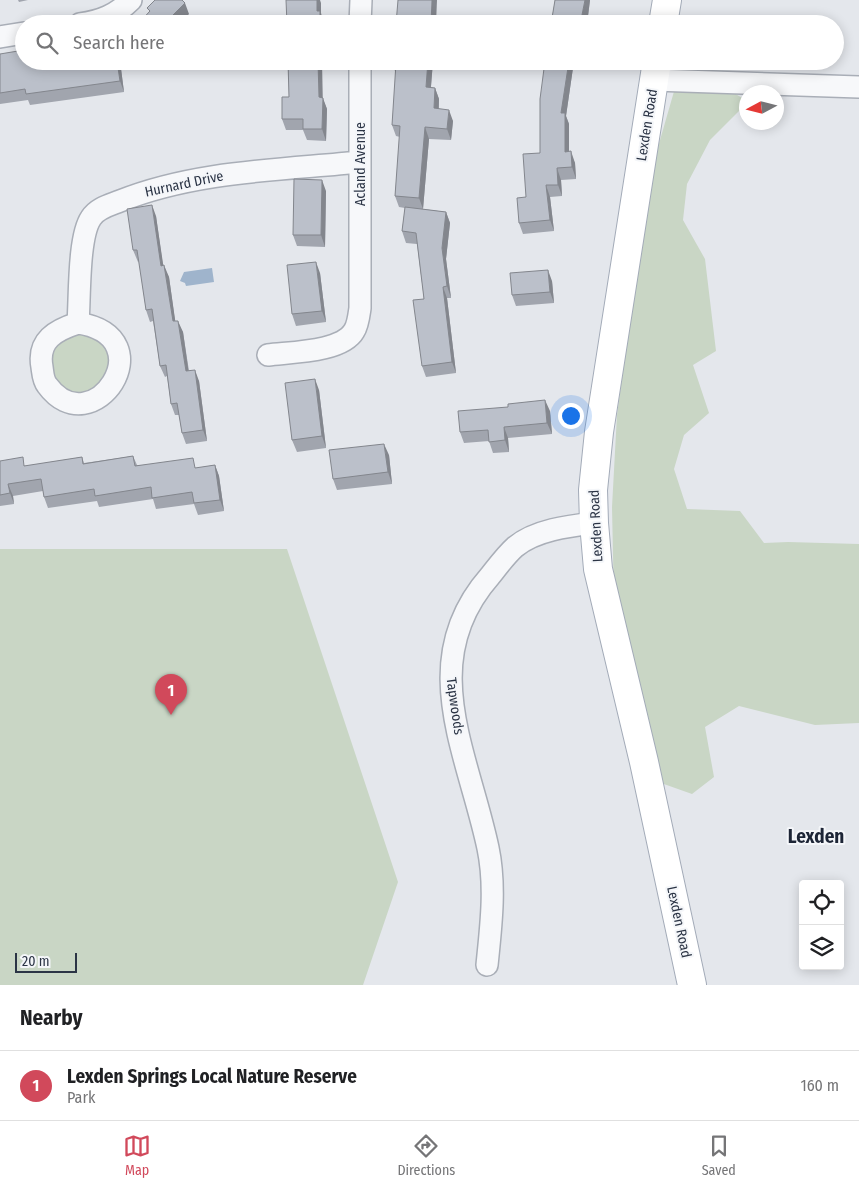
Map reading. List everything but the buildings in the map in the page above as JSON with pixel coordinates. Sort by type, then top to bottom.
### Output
[{"type":"main road","points":[[664,15],[667,0]]},
{"type":"main road","name":"Lexden Road","points":[[656,71],[599,432],[594,490],[594,523],[598,569],[644,762],[692,985]]},
{"type":"street","points":[[111,15],[121,10],[131,0]]},
{"type":"street","points":[[360,0],[360,15]]},
{"type":"street","points":[[0,37],[15,34]]},
{"type":"street","name":"Acland Avenue","points":[[268,356],[330,347],[344,342],[355,331],[360,308],[360,70]]},
{"type":"street","points":[[656,71],[859,87]]},
{"type":"street","name":"Hurnard Drive","points":[[78,323],[82,256],[86,229],[91,217],[102,208],[161,186],[235,174],[360,162]]},
{"type":"street","name":"Tapwoods","points":[[487,965],[492,894],[488,849],[455,723],[449,680],[454,641],[474,594],[516,546],[555,528],[594,523]]},
{"type":"green space","points":[[723,87],[739,96],[739,111],[710,140],[687,184],[683,220],[705,259],[716,351],[693,365],[709,413],[684,435],[674,469],[687,509],[740,511],[764,543],[859,544],[859,723],[815,725],[739,706],[705,727],[714,777],[692,794],[661,783],[614,602],[612,507],[617,415],[633,294],[656,154],[675,88]]},
{"type":"green space","points":[[79,329],[109,346],[110,378],[85,396],[55,387],[50,346]]},
{"type":"green space","points":[[0,549],[287,549],[398,882],[363,985],[0,985]]},
{"type":"water","points":[[212,268],[214,282],[186,286],[185,283],[180,281],[184,272]]},
{"type":"place","name":"Lexden Springs Local Nature Reserve","points":[[171,715]]},
{"type":"district","name":"Lexden","points":[[816,836]]}]
